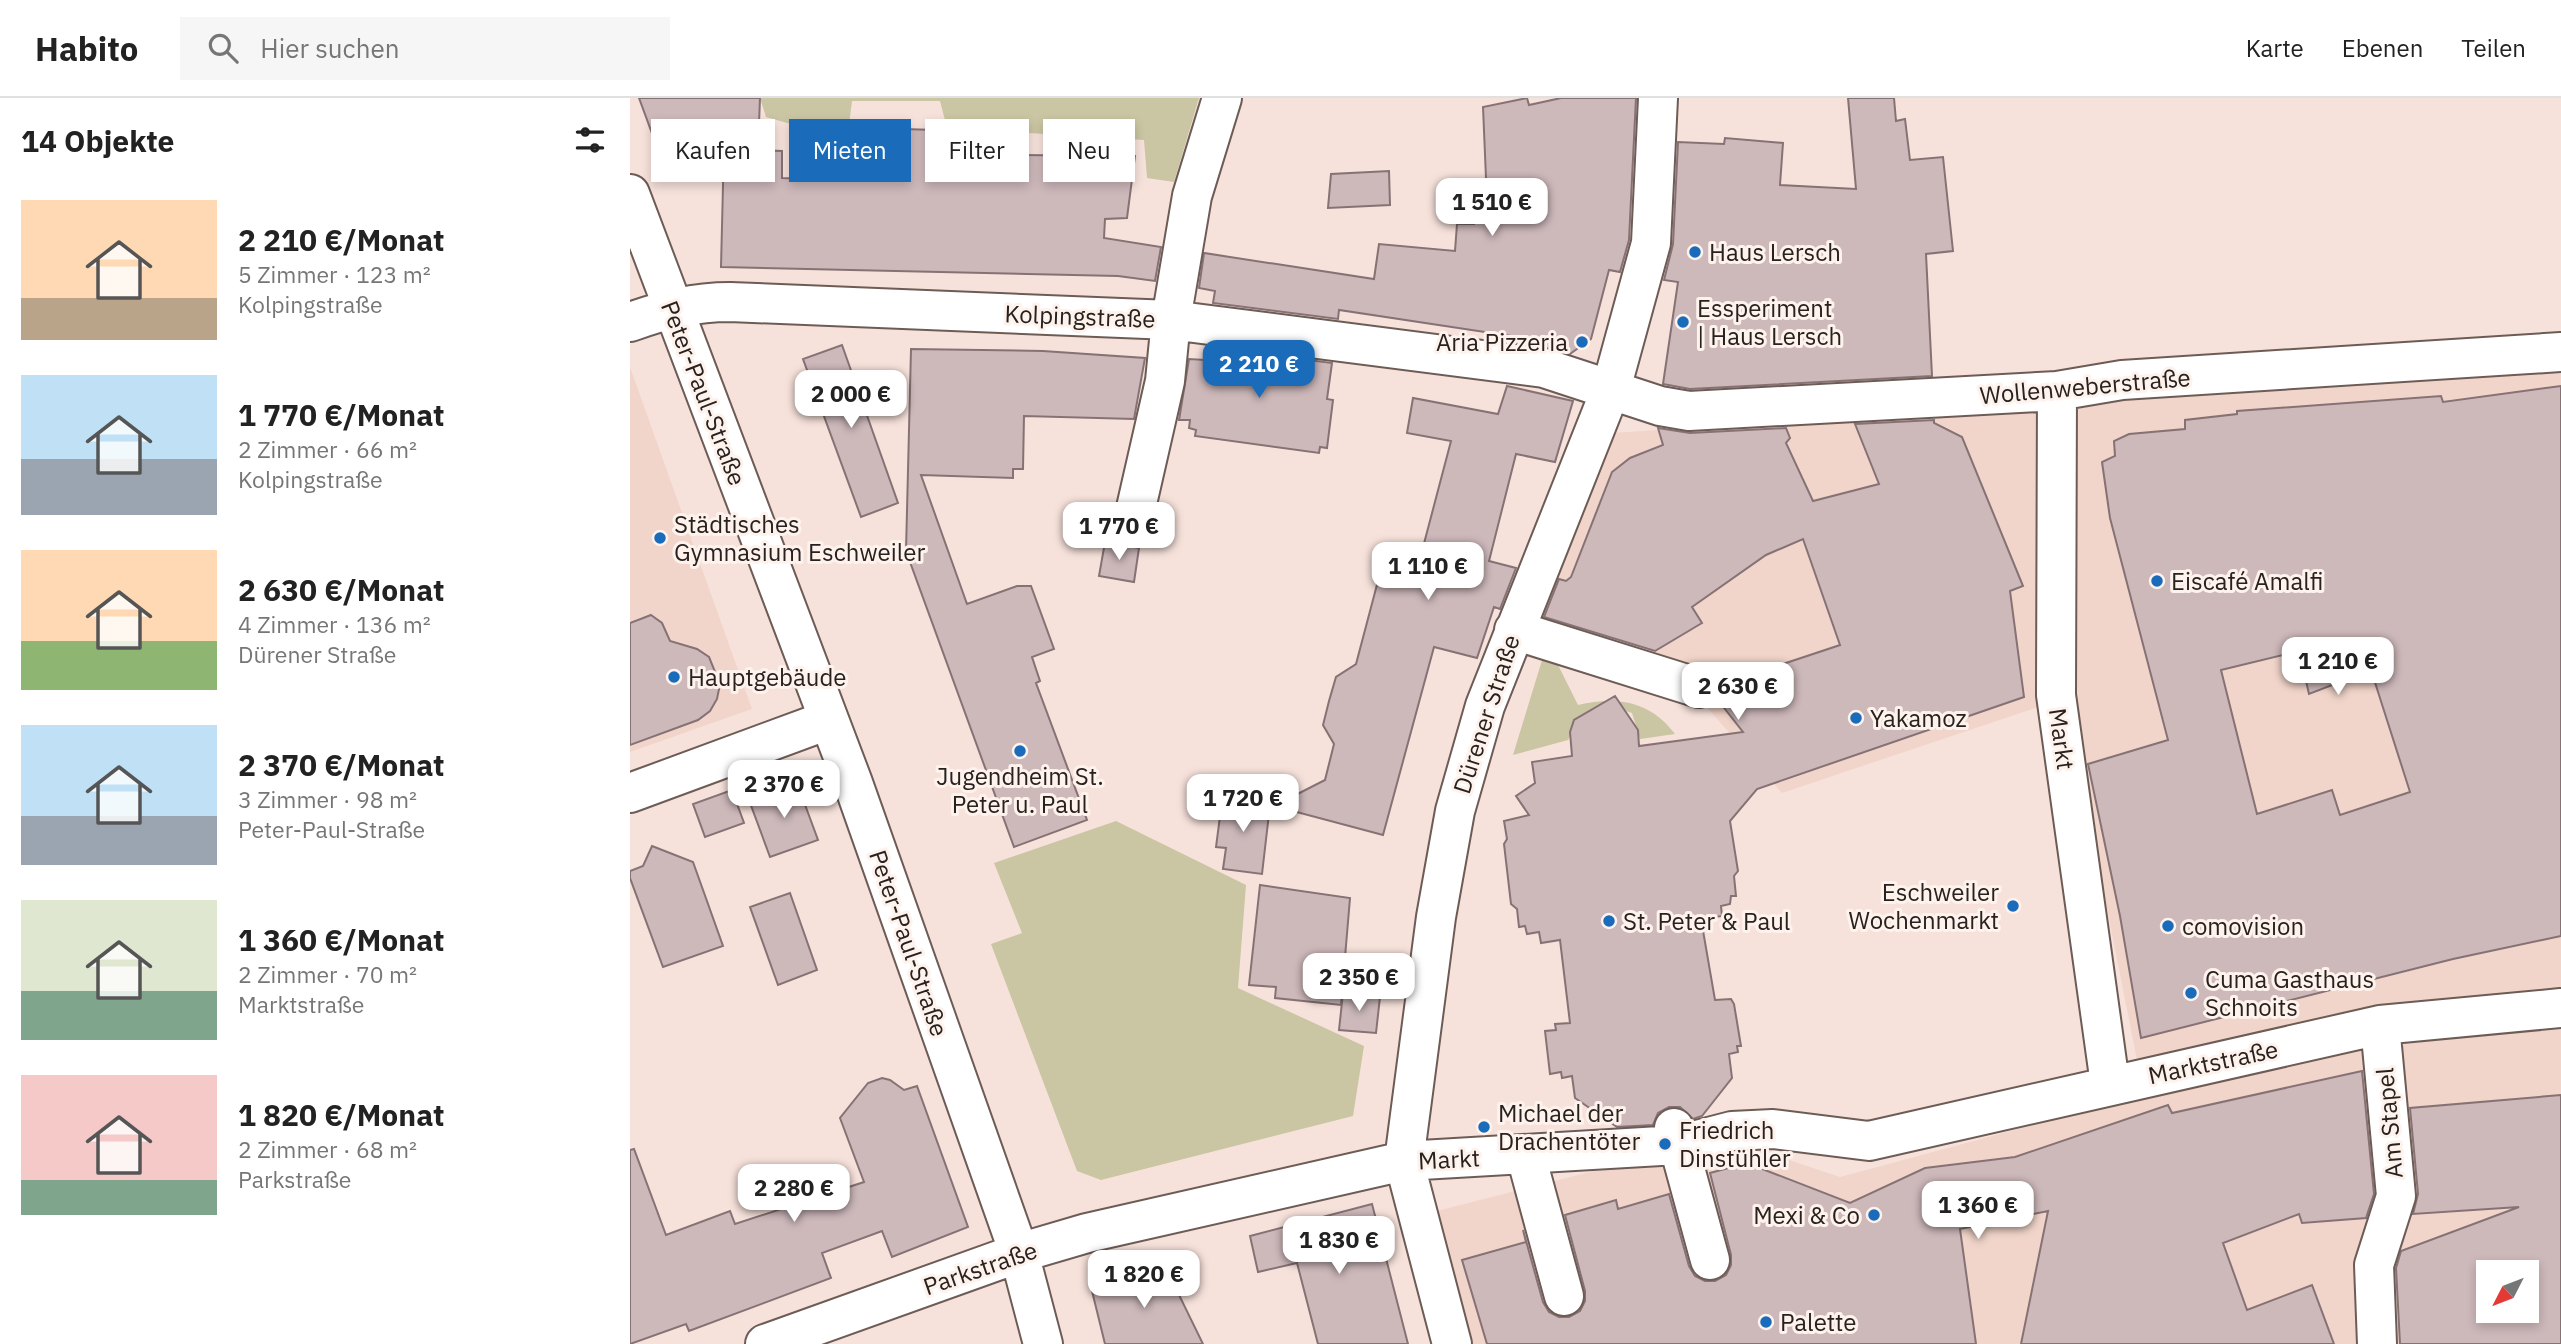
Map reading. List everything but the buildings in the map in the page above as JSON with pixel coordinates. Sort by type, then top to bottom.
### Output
[{"type":"street","points":[[1136,508],[1165,381],[1171,320],[1192,196],[1222,98]]},
{"type":"street","name":"Dürener Straße","points":[[1452,1344],[1404,1161],[1436,917],[1454,811],[1485,706],[1611,389],[1651,243],[1658,98]]},
{"type":"street","name":"Peter-Paul-Straße","points":[[630,194],[828,720],[1018,1253],[1043,1344]]},
{"type":"street","name":"Kolpingstraße","points":[[630,322],[671,308],[701,302],[1171,320],[1544,368],[1611,389]]},
{"type":"street","name":"Wollenweberstraße","points":[[1611,389],[1689,411],[2057,391],[2122,380],[2561,352]]},
{"type":"street","name":"Markt","points":[[2057,391],[2056,695],[2110,1084]]},
{"type":"street","points":[[1514,630],[1699,688]]},
{"type":"street","points":[[630,793],[828,720]]},
{"type":"street","name":"Marktstraße","points":[[1869,1142],[2110,1084],[2380,1025],[2561,1008]]},
{"type":"street","name":"Am Stapel","points":[[2377,1344],[2374,1265],[2396,1196],[2380,1025]]},
{"type":"street","name":"Markt","points":[[1404,1161],[1526,1156],[1676,1137],[1773,1129],[1869,1142]]},
{"type":"street","points":[[1676,1137],[1710,1260]]},
{"type":"street","points":[[1526,1156],[1564,1296]]},
{"type":"street","name":"Parkstraße","points":[[765,1344],[1018,1253],[1087,1233],[1404,1161]]},
{"type":"shaded area","points":[[760,98],[1199,98],[1174,182],[1147,178],[1144,140],[1135,139],[1135,119],[1043,119],[1043,134],[1029,133],[1029,119],[945,119],[940,101],[852,101],[850,119],[789,119],[789,124],[766,117]]},
{"type":"shaded area","name":"Städtisches Gymnasium Eschweiler","points":[[630,367],[752,709],[630,752]]},
{"type":"shaded area","points":[[2561,368],[2561,1344],[1472,1344],[1437,1211],[1723,1138],[1840,1177],[2144,1095],[2065,698],[1782,793],[1682,679],[1536,625],[1613,433]]},
{"type":"shaded area","points":[[1543,657],[1557,663],[1578,705],[1606,701],[1632,704],[1655,714],[1675,734],[1640,739],[1632,713],[1617,708],[1580,718],[1568,740],[1513,755]]},
{"type":"shaded area","points":[[1116,821],[1246,885],[1238,988],[1364,1046],[1353,1116],[1101,1180],[1077,1171],[991,944],[1022,933],[994,863]]},
{"type":"place","name":"Haus Lersch","points":[[1695,252]]},
{"type":"place","name":"Essperiment | Haus Lersch","points":[[1683,322]]},
{"type":"place","name":"Aria Pizzeria","points":[[1582,342]]},
{"type":"place","name":"Städtisches Gymnasium Eschweiler","points":[[660,538]]},
{"type":"place","name":"Eiscafé Amalfi","points":[[2157,581]]},
{"type":"place","name":"Hauptgebäude","points":[[674,677]]},
{"type":"place","name":"Yakamoz","points":[[1856,718]]},
{"type":"place","name":"Jugendheim St. Peter u. Paul","points":[[1020,751]]},
{"type":"place","name":"Eschweiler Wochenmarkt","points":[[2013,906]]},
{"type":"place","name":"St. Peter & Paul","points":[[1609,921]]},
{"type":"place","name":"comovision","points":[[2168,926]]},
{"type":"place","name":"Cuma Gasthaus Schnoits","points":[[2191,993]]},
{"type":"place","name":"Michael der Drachentöter","points":[[1484,1127]]},
{"type":"place","name":"Friedrich Dinstühler","points":[[1665,1144]]},
{"type":"place","name":"Mexi & Co","points":[[1874,1215]]},
{"type":"place","name":"Palette","points":[[1766,1322]]}]
